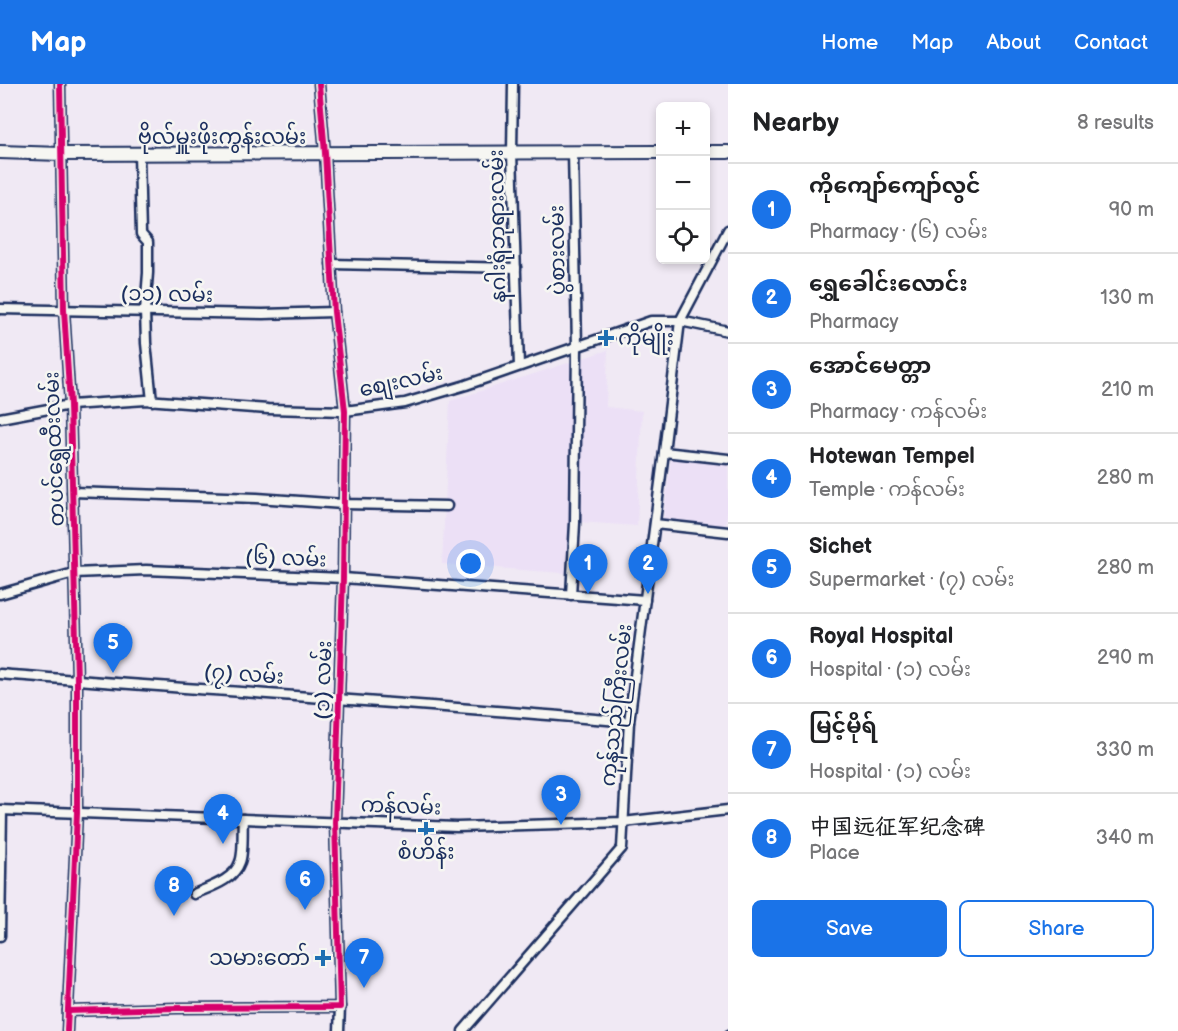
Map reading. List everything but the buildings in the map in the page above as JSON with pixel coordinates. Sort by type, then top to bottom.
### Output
[{"type":"street","name":"တပင်ရွှေထီးလမ်း","points":[[60,84],[64,310],[70,405],[77,680],[77,813],[67,1031]]},
{"type":"street","name":"(၁) လမ်း","points":[[319,84],[334,312],[345,411],[335,822],[340,1007]]},
{"type":"street","name":"နဂါးရုံဘုရားလမ်း","points":[[513,84],[512,153],[519,366]]},
{"type":"street","name":"ဗိုလ်မှူးဖိုးကွန်းလမ်း","points":[[0,152],[61,154],[656,152]]},
{"type":"street","name":"ပွဲစားလမ်း","points":[[571,595],[575,523],[577,346],[573,152]]},
{"type":"street","points":[[710,152],[728,152]]},
{"type":"street","points":[[139,154],[141,234],[148,242],[145,311],[152,400]]},
{"type":"street","name":"ကုန်သည်ကြီးလမ်း","points":[[463,1031],[622,848],[629,722],[680,321],[728,230]]},
{"type":"street","points":[[331,264],[516,268]]},
{"type":"street","name":"(၁၁) လမ်း","points":[[0,309],[263,315],[334,312]]},
{"type":"street","name":"စျေးလမ်း","points":[[0,418],[70,405],[152,400],[268,409],[345,411],[405,403],[651,321],[680,321],[728,331]]},
{"type":"street","points":[[664,452],[728,459]]},
{"type":"street","points":[[72,492],[257,498],[343,504],[447,506]]},
{"type":"street","points":[[655,524],[728,532]]},
{"type":"street","name":"(၆) လမ်း","points":[[0,594],[74,573],[146,570],[342,578],[645,600]]},
{"type":"street","name":"(၇) လမ်း","points":[[0,674],[483,709],[629,722]]},
{"type":"street","points":[[0,936],[1,810]]},
{"type":"street","name":"ကန်လမ်း","points":[[1,810],[457,826],[623,822],[728,810]]},
{"type":"street","points":[[194,894],[226,880],[237,868],[241,861],[243,819]]},
{"type":"street","points":[[68,1011],[340,1007],[339,1031]]},
{"type":"shaded area","points":[[608,350],[606,407],[642,411],[637,526],[579,522],[576,574],[442,564],[450,401]]},
{"type":"shaded area","points":[[671,458],[728,465],[728,505],[725,529],[663,521]]},
{"type":"cycle path","points":[[60,84],[64,310],[70,405],[77,680],[77,813],[67,1031]]},
{"type":"cycle path","points":[[68,1011],[340,1007],[335,822],[343,578],[345,411],[334,312],[319,84]]},
{"type":"place","name":"ကိုမျိုး","points":[[606,338]]},
{"type":"place","name":"ကိုကျော်ကျော်လွင်","points":[[588,594]]},
{"type":"place","name":"ရွှေခေါင်းလောင်း","points":[[648,594]]},
{"type":"place","name":"Sichet","points":[[113,673]]},
{"type":"place","name":"အောင်မေတ္တာ","points":[[561,825]]},
{"type":"place","name":"စံဟိန်း","points":[[426,830]]},
{"type":"place","name":"Hotewan Tempel","points":[[223,844]]},
{"type":"place","name":"Royal Hospital","points":[[305,910]]},
{"type":"place","name":"中国远征军纪念碑","points":[[174,916]]},
{"type":"place","name":"သမားတော်","points":[[323,958]]},
{"type":"place","name":"မြင့်မိုရ်","points":[[364,988]]}]
